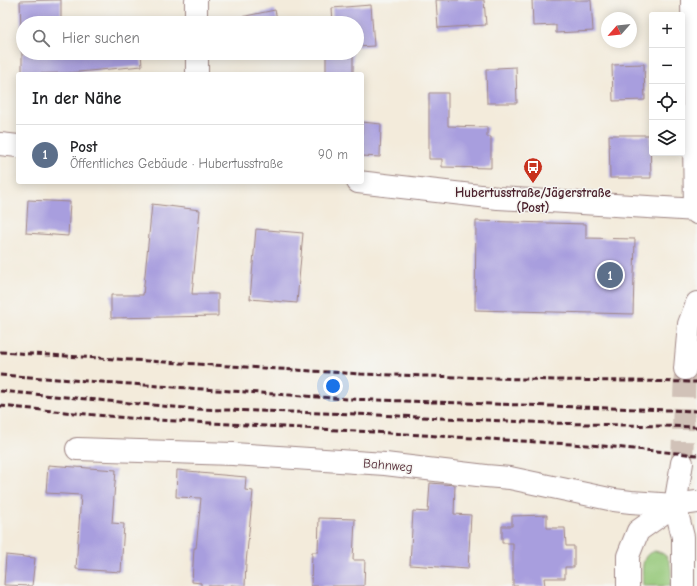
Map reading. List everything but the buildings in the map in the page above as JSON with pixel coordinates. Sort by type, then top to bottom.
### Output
[{"type":"street","points":[[196,0],[196,16]]},
{"type":"street","points":[[364,183],[498,198],[681,209],[696,212],[692,0]]},
{"type":"street","points":[[197,60],[197,72]]},
{"type":"street","points":[[0,144],[16,146]]},
{"type":"street","points":[[685,369],[689,324],[697,303]]},
{"type":"street","name":"Bahnweg","points":[[77,449],[233,454],[385,464],[510,478],[614,500],[675,505],[697,502]]},
{"type":"street","points":[[682,463],[675,505],[683,537],[683,586]]},
{"type":"street","points":[[628,586],[628,556],[638,531],[675,505]]},
{"type":"green space","points":[[655,551],[666,556],[668,559],[671,569],[671,586],[643,586],[644,560],[646,556]]},
{"type":"tunnel","points":[[682,463],[685,369]]},
{"type":"railway","points":[[0,352],[361,374],[557,380],[697,382]]},
{"type":"railway","points":[[0,375],[347,399],[697,411]]},
{"type":"railway","points":[[0,391],[195,409],[355,414],[550,423],[697,427]]},
{"type":"railway","points":[[0,406],[139,419],[603,446],[697,455]]},
{"type":"place","name":"Hubertusstraße/Jägerstraße (Post)","points":[[533,184]]},
{"type":"place","name":"Post","points":[[610,275]]}]
